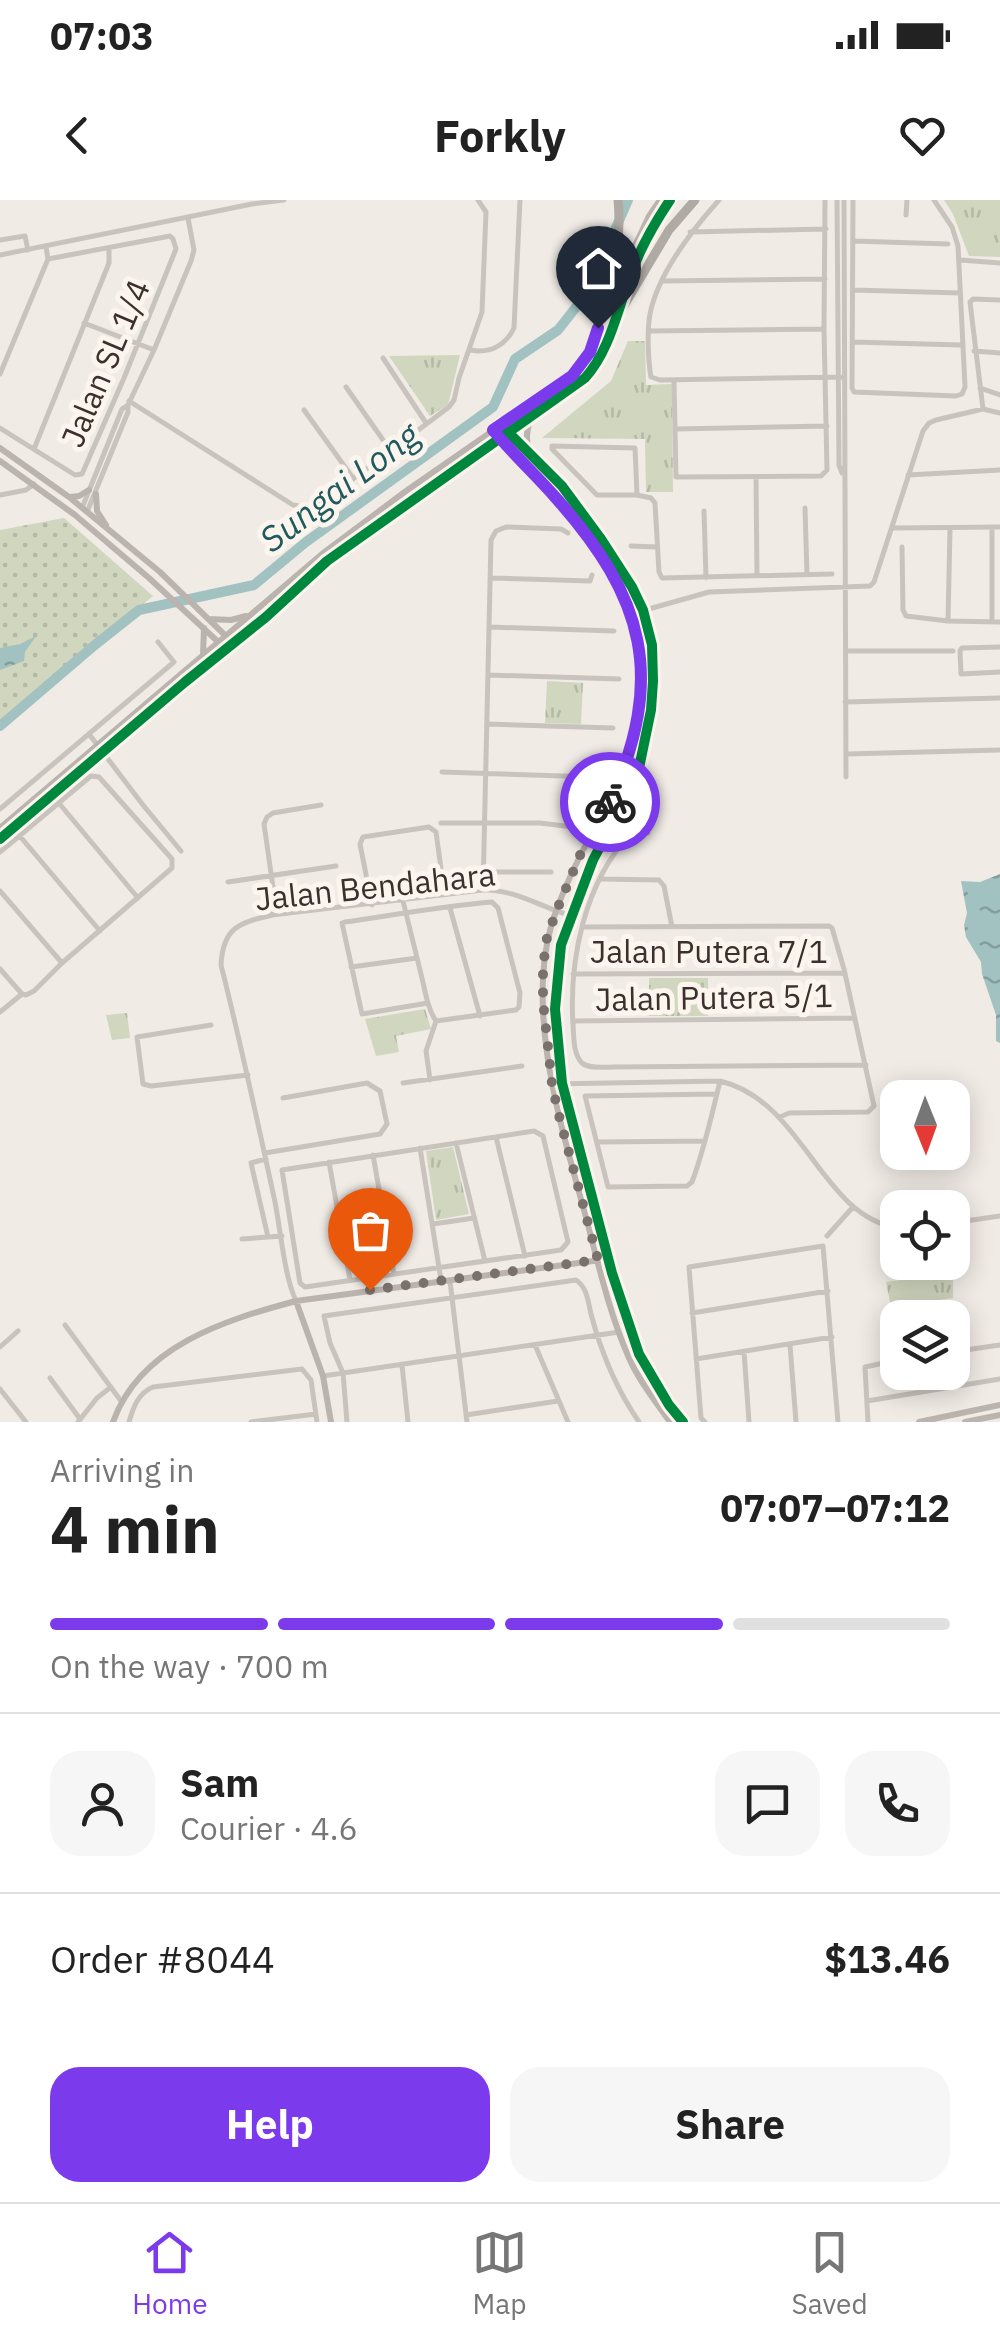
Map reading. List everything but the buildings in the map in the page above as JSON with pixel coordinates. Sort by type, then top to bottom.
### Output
[{"type":"highway","points":[[604,313],[614,272],[618,200]]},
{"type":"highway","points":[[616,318],[669,230],[694,200]]},
{"type":"street","points":[[0,255],[284,200]]},
{"type":"street","points":[[128,403],[293,505],[311,508],[454,400],[482,312],[486,212],[478,200]]},
{"type":"street","points":[[470,350],[491,350],[510,338],[514,328],[520,200]]},
{"type":"street","points":[[0,828],[226,635],[406,491],[572,376],[590,352],[604,313],[660,200]]},
{"type":"street","points":[[0,839],[231,647],[324,558],[585,378],[595,367],[631,274],[670,200]]},
{"type":"street","points":[[719,200],[690,232],[662,280],[650,314],[651,376],[660,380],[840,377]]},
{"type":"street","points":[[674,380],[676,477],[824,474],[825,200]]},
{"type":"street","points":[[841,200],[846,777]]},
{"type":"street","points":[[854,200],[854,392],[956,396],[962,394],[964,387],[960,260],[956,234],[934,200]]},
{"type":"street","points":[[906,214],[907,200]]},
{"type":"street","points":[[82,514],[191,261],[194,250],[188,218]]},
{"type":"street","points":[[690,232],[826,229]]},
{"type":"street","points":[[0,240],[26,236],[28,250]]},
{"type":"street","name":"Jalan SL 1/4","points":[[0,428],[76,475],[82,474],[175,254],[174,239],[170,236],[110,249]]},
{"type":"street","points":[[853,241],[948,244]]},
{"type":"street","points":[[0,374],[48,259],[46,246]]},
{"type":"street","points":[[34,448],[109,264],[110,249],[48,259]]},
{"type":"street","points":[[960,260],[1000,262]]},
{"type":"street","points":[[662,280],[825,278]]},
{"type":"street","points":[[851,290],[960,292]]},
{"type":"street","points":[[984,409],[970,300],[1000,300]]},
{"type":"street","points":[[84,323],[154,350]]},
{"type":"street","points":[[650,332],[824,329]]},
{"type":"street","points":[[0,342],[12,346]]},
{"type":"street","points":[[852,342],[962,344]]},
{"type":"street","points":[[974,351],[1000,353]]},
{"type":"street","points":[[382,358],[426,423]]},
{"type":"street","points":[[346,386],[390,450]]},
{"type":"street","points":[[980,388],[1000,395]]},
{"type":"street","points":[[631,614],[710,592],[866,587],[874,582],[908,474],[929,423],[984,409],[1000,413]]},
{"type":"street","points":[[304,410],[353,478]]},
{"type":"street","points":[[530,456],[527,428],[532,418]]},
{"type":"street","points":[[675,429],[827,426]]},
{"type":"street","points":[[497,428],[562,486],[592,526],[626,576],[643,610],[654,657],[651,710],[643,751],[561,945],[555,1009],[562,1084],[608,1259],[639,1354],[683,1422]]},
{"type":"street","points":[[504,436],[512,452],[575,520],[599,554],[631,614],[639,642],[642,683],[631,746],[606,811],[581,853],[556,912],[546,941],[543,1001],[552,1084],[598,1260],[630,1361],[670,1422]]},
{"type":"street","points":[[637,495],[636,448],[554,444],[552,449],[597,494],[647,496],[655,503],[658,572],[662,578],[832,574]]},
{"type":"street","points":[[0,448],[69,497],[159,588],[220,642],[231,647]]},
{"type":"street","points":[[484,449],[512,452]]},
{"type":"street","points":[[0,461],[109,530],[226,635],[231,647]]},
{"type":"street","points":[[908,474],[1000,470]]},
{"type":"street","points":[[756,478],[758,590]]},
{"type":"street","points":[[0,495],[26,490],[34,484]]},
{"type":"street","points":[[69,497],[92,492]]},
{"type":"street","points":[[92,492],[97,511],[109,530]]},
{"type":"street","points":[[806,508],[807,574]]},
{"type":"street","points":[[704,511],[706,578]]},
{"type":"street","points":[[481,890],[491,540],[496,531],[506,527],[561,529],[568,533]]},
{"type":"street","points":[[893,528],[996,527],[992,622]]},
{"type":"street","points":[[948,621],[950,528]]},
{"type":"street","points":[[631,546],[657,546]]},
{"type":"street","points":[[902,548],[906,616],[1000,622]]},
{"type":"street","points":[[490,578],[590,580],[592,575]]},
{"type":"street","points":[[208,619],[231,620],[252,614]]},
{"type":"street","points":[[490,627],[614,631]]},
{"type":"street","points":[[202,656],[204,628]]},
{"type":"street","points":[[0,809],[174,662],[158,642]]},
{"type":"street","points":[[1000,648],[960,651],[961,674],[1000,672]]},
{"type":"street","points":[[844,651],[953,651]]},
{"type":"street","points":[[488,675],[619,679]]},
{"type":"street","points":[[845,702],[1000,698]]},
{"type":"street","points":[[488,724],[613,728]]},
{"type":"street","points":[[89,734],[181,851]]},
{"type":"street","points":[[846,754],[1000,750]]},
{"type":"street","points":[[442,772],[595,777]]},
{"type":"street","points":[[0,852],[91,776],[99,777],[172,859],[172,868],[34,991],[22,994],[0,1012]]},
{"type":"street","points":[[58,802],[138,898]]},
{"type":"street","points":[[275,915],[278,894],[273,888],[264,824],[273,814],[321,805]]},
{"type":"street","points":[[441,822],[572,826]]},
{"type":"street","points":[[369,893],[438,882],[442,876],[436,832],[428,827],[363,838],[360,844],[369,893],[372,905]]},
{"type":"street","points":[[13,828],[100,930]]},
{"type":"street","points":[[648,834],[628,836],[601,878],[576,950],[571,988],[574,1045],[586,1066],[866,1065]]},
{"type":"street","points":[[228,882],[336,866]]},
{"type":"street","points":[[452,872],[551,872]]},
{"type":"street","points":[[601,878],[659,880],[664,886],[672,927]]},
{"type":"street","name":"Jalan Bendahara","points":[[296,1301],[221,965],[226,939],[235,927],[275,915],[481,890],[507,891],[572,916]]},
{"type":"street","points":[[0,891],[62,963]]},
{"type":"street","points":[[402,901],[436,1021]]},
{"type":"street","points":[[428,1002],[365,1014],[360,1011],[342,924],[492,902],[498,908],[520,993],[519,1007],[436,1021]]},
{"type":"street","points":[[450,907],[480,1016]]},
{"type":"street","points":[[583,927],[829,926],[834,931],[845,973],[873,1110],[789,1113],[780,1117]]},
{"type":"street","points":[[351,967],[417,958]]},
{"type":"street","points":[[0,969],[22,994]]},
{"type":"street","name":"Jalan Putera 7/1","points":[[573,974],[845,973]]},
{"type":"street","name":"Jalan Putera 5/1","points":[[572,1021],[855,1018]]},
{"type":"street","points":[[430,1080],[426,1051],[436,1021]]},
{"type":"street","points":[[212,1026],[137,1037],[143,1084],[248,1073]]},
{"type":"street","points":[[404,1084],[522,1066]]},
{"type":"street","points":[[644,1067],[644,1082]]},
{"type":"street","points":[[552,1084],[720,1081],[748,1091],[780,1117],[852,1207],[880,1223]]},
{"type":"street","points":[[716,1094],[586,1095],[610,1188],[687,1186],[694,1179],[720,1081]]},
{"type":"street","points":[[268,1237],[251,1164],[265,1156],[380,1134],[387,1124],[380,1090],[367,1084],[283,1098]]},
{"type":"street","points":[[534,1131],[543,1136],[568,1242],[561,1250],[305,1287],[300,1283],[280,1173],[284,1169],[496,1137],[534,1131]]},
{"type":"street","points":[[496,1137],[525,1256]]},
{"type":"street","points":[[597,1142],[704,1140]]},
{"type":"street","points":[[456,1143],[485,1261]]},
{"type":"street","points":[[420,1148],[440,1268],[452,1298],[466,1418],[558,1401]]},
{"type":"street","points":[[373,1155],[394,1274]]},
{"type":"street","points":[[329,1162],[350,1280]]},
{"type":"street","points":[[838,1422],[822,1246],[852,1207]]},
{"type":"street","points":[[970,1220],[1000,1216]]},
{"type":"street","points":[[432,1224],[474,1218]]},
{"type":"street","points":[[242,1239],[282,1236]]},
{"type":"street","points":[[703,1420],[689,1266],[822,1246]]},
{"type":"street","points":[[113,1422],[121,1401],[140,1374],[164,1354],[247,1315],[296,1301],[608,1259]]},
{"type":"street","points":[[347,1422],[342,1373],[323,1318],[327,1314],[576,1280],[584,1286],[596,1335],[624,1400],[640,1422]]},
{"type":"street","points":[[692,1314],[828,1291]]},
{"type":"street","points":[[296,1301],[322,1376],[331,1422]]},
{"type":"street","points":[[66,1324],[121,1401]]},
{"type":"street","points":[[0,1346],[18,1330]]},
{"type":"street","points":[[322,1376],[620,1332]]},
{"type":"street","points":[[696,1359],[832,1337]]},
{"type":"street","points":[[790,1344],[796,1422]]},
{"type":"street","points":[[970,1349],[1000,1345]]},
{"type":"street","points":[[534,1346],[568,1422]]},
{"type":"street","points":[[744,1352],[749,1422]]},
{"type":"street","points":[[868,1422],[865,1367],[880,1364]]},
{"type":"street","points":[[402,1365],[408,1422]]},
{"type":"street","points":[[129,1422],[137,1401],[153,1387],[302,1369],[311,1380],[316,1418],[251,1422]]},
{"type":"street","points":[[50,1378],[79,1420],[111,1387]]},
{"type":"street","points":[[866,1401],[1000,1379]]},
{"type":"street","points":[[0,1389],[26,1422]]},
{"type":"street","points":[[919,1422],[1000,1404]]},
{"type":"street","points":[[965,1422],[1000,1415]]},
{"type":"green space","points":[[944,200],[1000,200],[1000,257],[969,256]]},
{"type":"green space","points":[[628,341],[645,341],[646,385],[672,384],[673,492],[646,492],[645,439],[542,438],[611,381]]},
{"type":"green space","points":[[460,355],[448,405],[430,416],[389,356]]},
{"type":"green space","points":[[64,518],[153,596],[0,723],[0,530]]},
{"type":"green space","points":[[547,681],[583,683],[581,724],[545,723]]},
{"type":"green space","points":[[649,978],[708,978],[708,1016],[649,1016]]},
{"type":"green space","points":[[425,1009],[431,1029],[396,1036],[399,1052],[376,1056],[365,1019]]},
{"type":"green space","points":[[127,1013],[130,1038],[112,1040],[106,1015]]},
{"type":"green space","points":[[453,1147],[469,1214],[436,1220],[426,1151]]},
{"type":"green space","points":[[953,1280],[953,1298],[890,1300],[886,1282]]},
{"type":"water","points":[[36,636],[24,661],[0,670],[0,648]]},
{"type":"water","points":[[1000,874],[1000,1043],[996,1041],[996,1015],[981,962],[966,937],[967,913],[961,881],[980,882]]},
{"type":"waterway","name":"Sungai Long","points":[[0,726],[139,610],[254,585],[306,542],[493,407],[515,359],[558,330],[588,292],[628,200]]},
{"type":"cycle path","points":[[0,839],[266,617],[327,561],[585,378],[607,343],[642,247],[670,200]]},
{"type":"cycle path","points":[[501,425],[562,486],[601,539],[632,587],[652,645],[651,710],[639,768],[593,860],[561,945],[555,1009],[562,1083],[612,1273],[639,1354],[683,1422]]},
{"type":"way so far","points":[[370,1290],[598,1260],[552,1084],[543,970],[546,941],[556,912],[581,853],[610,802]]},
{"type":"route","points":[[598,328],[590,352],[572,376],[493,430],[575,520],[599,554],[631,614],[642,683],[631,746],[610,802]]}]
